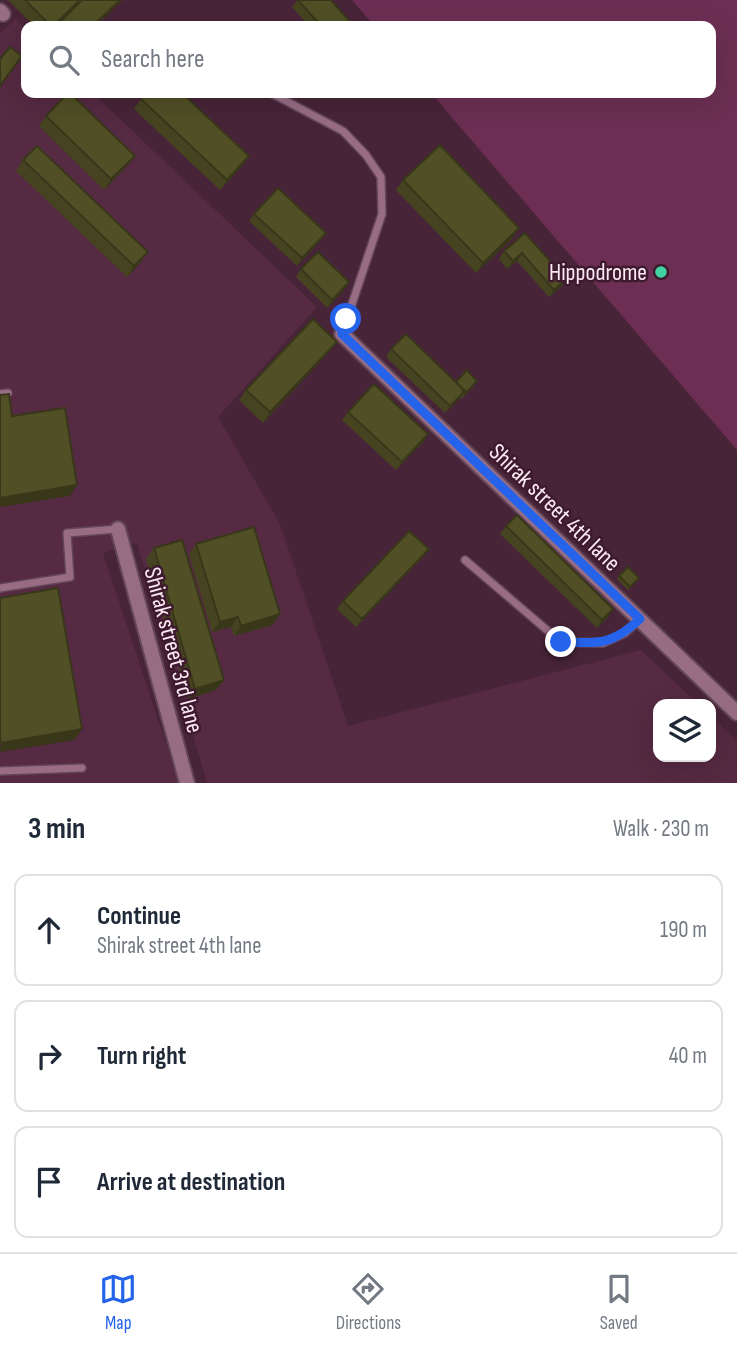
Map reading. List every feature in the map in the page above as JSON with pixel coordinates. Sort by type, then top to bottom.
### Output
[{"type":"street","name":"Shirak street 4th lane","points":[[342,334],[737,713]]},
{"type":"street","name":"Shirak street 3rd lane","points":[[118,529],[187,783]]},
{"type":"lane","points":[[280,98],[343,131],[366,155],[381,177],[382,214],[342,334]]},
{"type":"lane","points":[[0,588],[70,577],[67,533],[118,529]]},
{"type":"lane","points":[[465,560],[561,642],[603,643],[625,633],[640,619]]},
{"type":"lane","points":[[0,771],[82,768]]},
{"type":"shaded area","name":"Hippodrome","points":[[352,0],[737,0],[737,450],[435,98],[716,98],[716,21],[370,21]]},
{"type":"shaded area","points":[[16,19],[21,24],[21,98],[98,98],[317,307],[218,417],[280,524],[348,726],[641,650],[693,699],[653,699],[653,762],[716,762],[716,721],[737,741],[737,783],[207,783],[137,543],[103,553],[179,783],[0,783],[0,33]]},
{"type":"building","points":[[25,0],[80,0],[58,21],[46,21]]},
{"type":"building","points":[[82,0],[120,0],[98,21],[61,21]]},
{"type":"building","points":[[298,0],[331,0],[350,21],[317,21]]},
{"type":"building","points":[[10,47],[21,55],[0,86],[0,59]]},
{"type":"building","points":[[63,98],[75,98],[135,156],[111,179],[46,116]]},
{"type":"building","points":[[187,98],[249,156],[227,180],[141,99]]},
{"type":"building","points":[[440,145],[519,228],[483,263],[403,180]]},
{"type":"building","points":[[37,146],[148,252],[134,266],[23,160]]},
{"type":"building","points":[[278,188],[326,233],[302,258],[254,214]]},
{"type":"building","points":[[525,233],[566,279],[554,290],[522,253],[513,261],[504,251]]},
{"type":"building","points":[[318,252],[349,282],[332,300],[301,269]]},
{"type":"building","points":[[313,319],[337,342],[270,412],[246,390]]},
{"type":"building","points":[[406,334],[465,391],[450,406],[391,349]]},
{"type":"building","points":[[467,370],[477,381],[465,394],[456,382]]},
{"type":"building","points":[[374,384],[428,434],[402,462],[348,412]]},
{"type":"building","points":[[9,394],[12,416],[65,408],[77,485],[0,498],[0,395]]},
{"type":"building","points":[[517,515],[613,609],[602,620],[506,526]]},
{"type":"building","points":[[254,527],[280,614],[241,626],[238,617],[220,622],[196,544]]},
{"type":"building","points":[[409,531],[429,549],[362,619],[343,601]]},
{"type":"building","points":[[182,540],[224,680],[195,689],[154,548]]},
{"type":"building","points":[[628,567],[639,578],[630,587],[619,576]]},
{"type":"building","points":[[58,588],[82,729],[1,743],[0,598]]},
{"type":"place","name":"Hippodrome","points":[[661,272]]},
{"type":"route","points":[[346,319],[342,334],[640,619],[625,633],[603,643],[561,642]]}]
